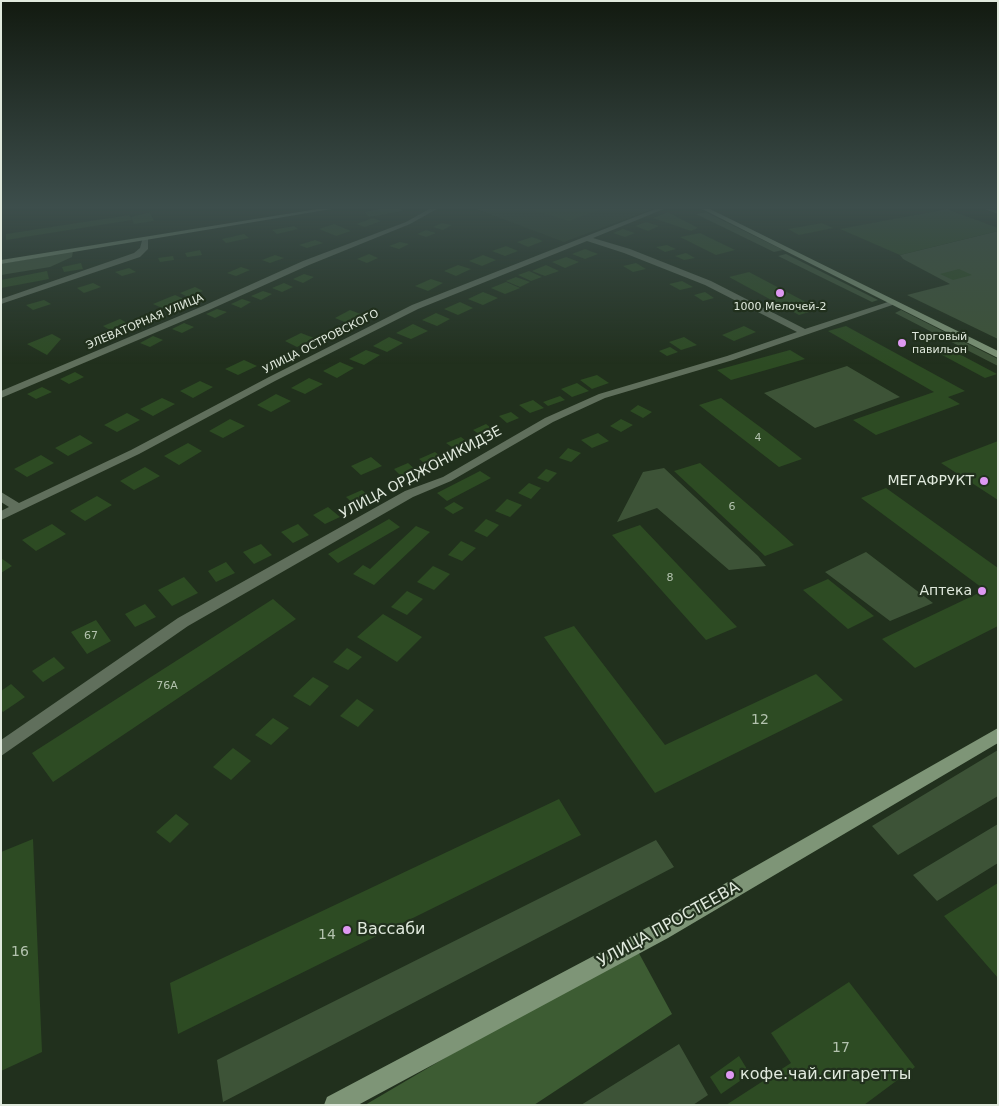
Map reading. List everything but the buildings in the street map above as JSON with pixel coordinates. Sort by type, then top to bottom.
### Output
[{"type":"street","points":[[1,302],[121,261]]},
{"type":"street","name":"ЭЛЕВАТОРНАЯ УЛИЦА","points":[[1,395],[312,261]]},
{"type":"street","name":"УЛИЦА ОСТРОВСКОГО","points":[[1,516],[135,452],[272,379],[415,307],[530,261]]},
{"type":"street","points":[[650,261],[708,283],[804,332]]},
{"type":"street","points":[[809,261],[998,356]]},
{"type":"street","name":"УЛИЦА ОРДЖОНИКИДЗЕ","points":[[1,749],[183,622],[409,494],[447,479],[549,420],[602,396],[730,358],[859,313],[894,303]]},
{"type":"street","points":[[1,496],[18,508]]},
{"type":"street","name":"УЛИЦА ПРОСТЕЕВА","points":[[335,1105],[661,931],[998,735]]},
{"type":"shaded area","points":[[20,261],[64,261],[50,267],[1,275],[1,264]]},
{"type":"shaded area","points":[[787,261],[799,261],[878,300],[872,302]]},
{"type":"shaded area","points":[[906,261],[998,261],[998,339],[907,295],[950,284]]},
{"type":"shaded area","points":[[901,310],[998,359],[998,366],[895,313]]},
{"type":"shaded area","points":[[847,366],[900,397],[815,428],[764,393]]},
{"type":"shaded area","points":[[664,468],[758,556],[766,566],[729,570],[657,508],[617,522],[643,472]]},
{"type":"shaded area","points":[[866,552],[933,603],[890,621],[825,572]]},
{"type":"shaded area","points":[[998,750],[998,796],[898,855],[872,826]]},
{"type":"shaded area","points":[[998,824],[998,863],[937,901],[913,875]]},
{"type":"shaded area","points":[[656,840],[674,867],[223,1102],[217,1060]]},
{"type":"shaded area","points":[[635,946],[672,1014],[534,1105],[365,1105]]},
{"type":"shaded area","points":[[679,1044],[708,1095],[693,1105],[581,1105]]},
{"type":"place","name":"1000 Мелочей-2","points":[[780,293]]},
{"type":"place","name":"Торговый павильон","points":[[902,343]]},
{"type":"place","name":"МЕГАФРУКТ","points":[[984,481]]},
{"type":"place","name":"Аптека","points":[[982,591]]},
{"type":"place","name":"Вассаби","points":[[347,930]]},
{"type":"place","name":"кофе.чай.сигаретты","points":[[730,1075]]}]
